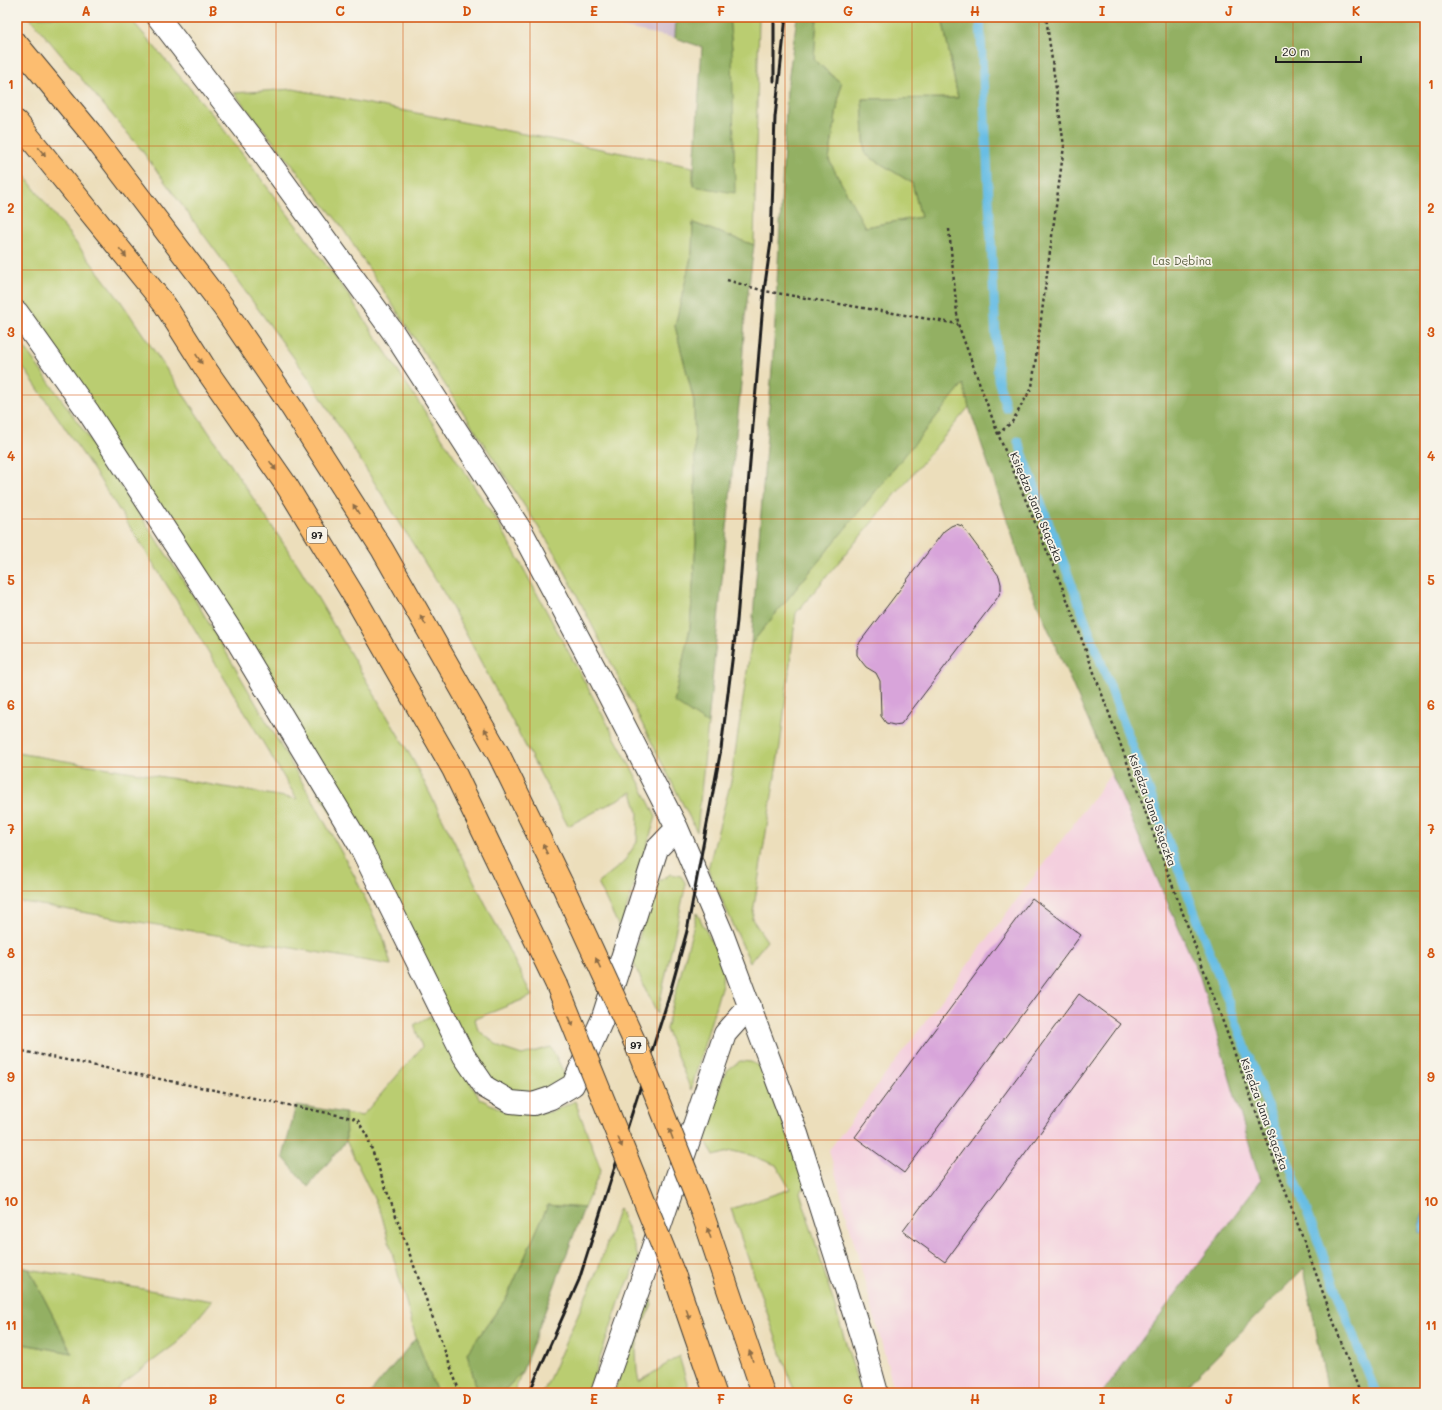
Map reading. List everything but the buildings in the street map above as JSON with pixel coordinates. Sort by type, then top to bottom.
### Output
[{"type":"main road","name":"97","points":[[17,44],[90,132],[224,308],[292,408],[382,549],[496,748],[562,884],[636,1045],[700,1209],[763,1393]]},
{"type":"main road","name":"97","points":[[17,122],[165,305],[207,371],[287,486],[357,601],[453,769],[557,985],[675,1277],[715,1393]]},
{"type":"street","points":[[158,17],[260,148],[393,332],[522,532],[601,680],[677,828],[722,933],[799,1142],[862,1340],[877,1393]]},
{"type":"street","points":[[17,312],[89,413],[230,629],[359,844],[464,1056],[485,1087],[511,1102],[533,1104],[551,1098],[573,1084],[602,1020],[657,849],[677,828]]},
{"type":"street","points":[[602,1393],[725,1034],[750,1006]]},
{"type":"path","points":[[998,434],[1012,422],[1032,387],[1064,146],[1046,17]]},
{"type":"path","name":"Księdza Jana Stączka","points":[[949,229],[958,324],[998,434],[1065,594],[1355,1383],[1360,1393]]},
{"type":"path","points":[[727,280],[764,291],[958,324]]},
{"type":"path","points":[[17,1050],[357,1119],[368,1136],[460,1393]]},
{"type":"shaded area","points":[[571,17],[676,17],[675,38]]},
{"type":"shaded area","points":[[1111,774],[1200,977],[1260,1181],[1102,1393],[895,1393],[829,1150]]},
{"type":"green space","points":[[29,17],[129,17],[212,114],[345,290],[502,529],[640,784],[656,817],[620,929],[598,883],[623,863],[637,842],[638,813],[632,792],[568,826],[447,598],[308,377],[140,148]]},
{"type":"green space","points":[[676,17],[729,17],[732,49],[735,193],[693,186],[702,47],[675,38]]},
{"type":"green space","points":[[729,17],[759,17],[754,245],[693,223],[692,253],[675,326],[694,401],[696,543],[690,628],[674,701],[708,724],[697,832],[556,554],[339,223],[234,93],[293,89],[693,167],[693,186],[732,49]]},
{"type":"green space","name":"Las Dębina","points":[[797,17],[817,17],[814,60],[841,83],[829,160],[865,227],[921,217],[912,183],[865,154],[862,99],[958,98],[942,17],[1425,17],[1425,1393],[1328,1393],[1304,1268],[1194,1379],[1183,1393],[1102,1393],[1260,1181],[1200,977],[1029,585],[969,407],[963,384],[751,644],[774,342],[787,89]]},
{"type":"green space","points":[[817,17],[942,17],[958,98],[862,99],[865,154],[912,183],[921,217],[864,227],[829,160],[841,83],[814,60]]},
{"type":"green space","points":[[17,166],[122,303],[300,568],[413,760],[532,996],[475,1019],[478,1030],[501,1048],[522,1055],[551,1047],[566,1077],[546,1090],[524,1095],[499,1089],[480,1064],[82,393],[17,294]]},
{"type":"green space","points":[[693,223],[754,245],[745,317],[741,383],[708,724],[674,702],[690,628],[696,543],[694,401],[675,326],[692,253]]},
{"type":"green space","points":[[17,337],[84,431],[186,584],[312,799],[355,877],[383,936],[391,965],[17,901],[17,753],[297,799],[191,623],[93,469],[17,358]]},
{"type":"green space","points":[[963,384],[969,407],[796,613],[780,746],[752,919],[767,941],[750,962],[708,869],[731,781],[751,644]]},
{"type":"green space","points":[[671,874],[681,876],[686,884],[657,1014],[633,962],[652,885]]},
{"type":"green space","points":[[697,913],[723,964],[722,984],[691,1090],[666,1029]]},
{"type":"green space","points":[[430,1016],[480,1099],[505,1111],[524,1114],[551,1112],[575,1101],[601,1170],[584,1208],[548,1205],[507,1297],[467,1353],[478,1393],[437,1393],[416,1338],[381,1213],[346,1141],[345,1113],[362,1116],[422,1047],[414,1025]]},
{"type":"green space","points":[[740,1061],[751,1062],[762,1067],[806,1183],[800,1192],[861,1393],[795,1393],[731,1209],[790,1189],[776,1165],[750,1155],[732,1151],[714,1156],[705,1139],[710,1113],[726,1071]]},
{"type":"green space","points":[[296,1105],[345,1113],[346,1141],[308,1187],[283,1157]]},
{"type":"green space","points":[[548,1205],[584,1208],[522,1372],[502,1393],[478,1393],[467,1353],[507,1297]]},
{"type":"green space","points":[[619,1208],[639,1259],[621,1297],[588,1393],[543,1393],[598,1269]]},
{"type":"green space","points":[[17,1266],[29,1269],[72,1353],[17,1343]]},
{"type":"green space","points":[[29,1269],[212,1301],[177,1343],[123,1383],[115,1393],[17,1393],[17,1343],[72,1353]]},
{"type":"green space","points":[[648,1292],[652,1304],[642,1326],[636,1349],[639,1382],[679,1356],[690,1393],[614,1393],[629,1339]]},
{"type":"green space","points":[[416,1338],[437,1393],[370,1393]]},
{"type":"green space","points":[[522,1372],[514,1393],[502,1393]]},
{"type":"water","points":[[1425,1211],[1425,1234],[1420,1233],[1419,1225]]},
{"type":"waterway","points":[[980,17],[998,379],[1006,408]]},
{"type":"waterway","points":[[1018,441],[1376,1393]]},
{"type":"railway","points":[[774,17],[774,81]]},
{"type":"railway","points":[[529,1393],[579,1280],[668,1000],[687,931],[721,749],[737,621],[764,291],[771,242],[775,117],[786,17]]}]
